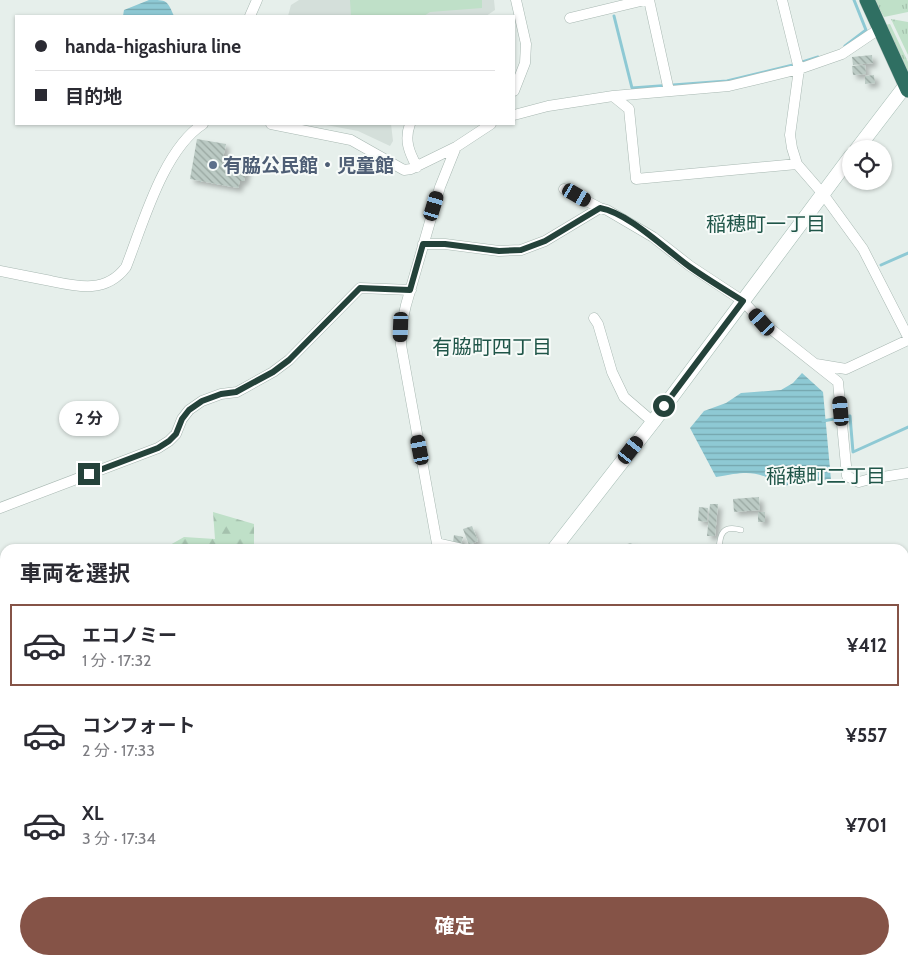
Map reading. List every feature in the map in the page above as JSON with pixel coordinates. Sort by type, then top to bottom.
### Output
[{"type":"highway","points":[[867,0],[907,87]]},
{"type":"main road","points":[[864,140],[907,87]]},
{"type":"main road","points":[[558,544],[653,422],[842,168]]},
{"type":"street","points":[[250,15],[257,0]]},
{"type":"street","points":[[515,88],[525,63],[526,44],[516,0]]},
{"type":"street","points":[[570,18],[645,0]]},
{"type":"street","points":[[650,0],[669,90]]},
{"type":"street","points":[[782,0],[799,69],[790,135],[797,164],[823,194],[863,249],[908,339],[846,368],[816,364]]},
{"type":"street","points":[[515,115],[548,106],[613,96],[730,86],[799,69],[842,54],[880,29]]},
{"type":"street","points":[[613,96],[629,109],[636,179],[797,164]]},
{"type":"street","points":[[0,271],[80,287],[98,286],[121,274],[126,267],[162,175],[189,135],[202,125]]},
{"type":"street","points":[[276,125],[351,140],[404,170],[417,167],[456,147],[489,125]]},
{"type":"street","points":[[410,125],[406,140],[407,146],[417,167]]},
{"type":"street","points":[[437,544],[401,344],[401,327],[440,187],[456,147]]},
{"type":"street","points":[[564,189],[600,208],[618,215],[653,237],[690,266],[743,301],[762,322],[838,382],[848,476],[858,482],[908,473]]},
{"type":"street","points":[[423,244],[445,244],[499,251],[521,250],[545,241],[600,208]]},
{"type":"street","points":[[0,508],[158,448],[176,434],[182,419],[189,410],[202,401],[221,394],[236,392],[273,372],[289,360],[360,288],[410,290]]},
{"type":"street","points":[[594,318],[598,324],[612,372],[624,397],[653,422]]},
{"type":"lane","points":[[720,544],[721,534],[726,529],[734,528],[741,530]]},
{"type":"shaded area","points":[[299,0],[494,0],[495,10],[488,15],[288,15],[291,5]]},
{"type":"shaded area","points":[[326,125],[391,125],[393,141],[390,146],[358,131]]},
{"type":"green space","points":[[350,0],[482,0],[482,8],[430,12],[426,15],[351,15]]},
{"type":"green space","points":[[874,0],[908,0],[908,12],[884,17]]},
{"type":"green space","points":[[891,19],[908,22],[908,55]]},
{"type":"green space","points":[[890,24],[908,62],[908,74],[885,25]]},
{"type":"green space","points":[[213,512],[254,524],[254,544],[172,544],[184,537],[215,539]]},
{"type":"water","points":[[149,0],[160,0],[168,4],[174,15],[123,15],[124,10]]},
{"type":"water","points":[[802,373],[823,392],[831,480],[802,481],[785,486],[752,473],[716,477],[690,428],[704,411],[726,403],[741,393],[781,390],[793,383]]},
{"type":"building","points":[[872,55],[873,63],[853,65],[852,57]]},
{"type":"building","points":[[865,65],[866,74],[853,75],[852,66]]},
{"type":"building","points":[[874,75],[875,83],[865,84],[865,76]]},
{"type":"building","name":"有脇公民館・児童館","points":[[197,139],[226,144],[222,163],[247,168],[244,181],[240,181],[238,188],[190,179]]},
{"type":"building","points":[[759,497],[760,510],[734,512],[733,499]]},
{"type":"building","points":[[710,504],[718,504],[715,536],[707,536]]},
{"type":"building","points":[[699,507],[708,508],[707,522],[698,521]]},
{"type":"building","points":[[758,512],[765,512],[765,522],[758,522]]},
{"type":"building","points":[[472,526],[478,541],[469,544],[463,529]]},
{"type":"building","points":[[454,535],[463,537],[461,544],[453,542]]},
{"type":"waterway","points":[[845,46],[866,30],[854,0]]},
{"type":"waterway","points":[[614,16],[632,88],[727,81],[818,57]]},
{"type":"waterway","points":[[881,265],[908,253]]},
{"type":"waterway","points":[[823,421],[850,416],[853,452],[908,427]]},
{"type":"place","name":"有脇公民館・児童館","points":[[213,165]]},
{"type":"district","name":"稲穂町一丁目","points":[[766,224]]},
{"type":"district","name":"有脇町四丁目","points":[[492,347]]},
{"type":"district","name":"稲穂町二丁目","points":[[826,476]]},
{"type":"route","points":[[89,474],[158,448],[176,434],[182,419],[189,410],[202,401],[221,394],[236,392],[273,372],[289,360],[360,288],[399,288],[410,290],[423,244],[445,244],[499,251],[521,250],[545,241],[600,208],[618,215],[653,237],[690,266],[743,301],[664,406]]}]
